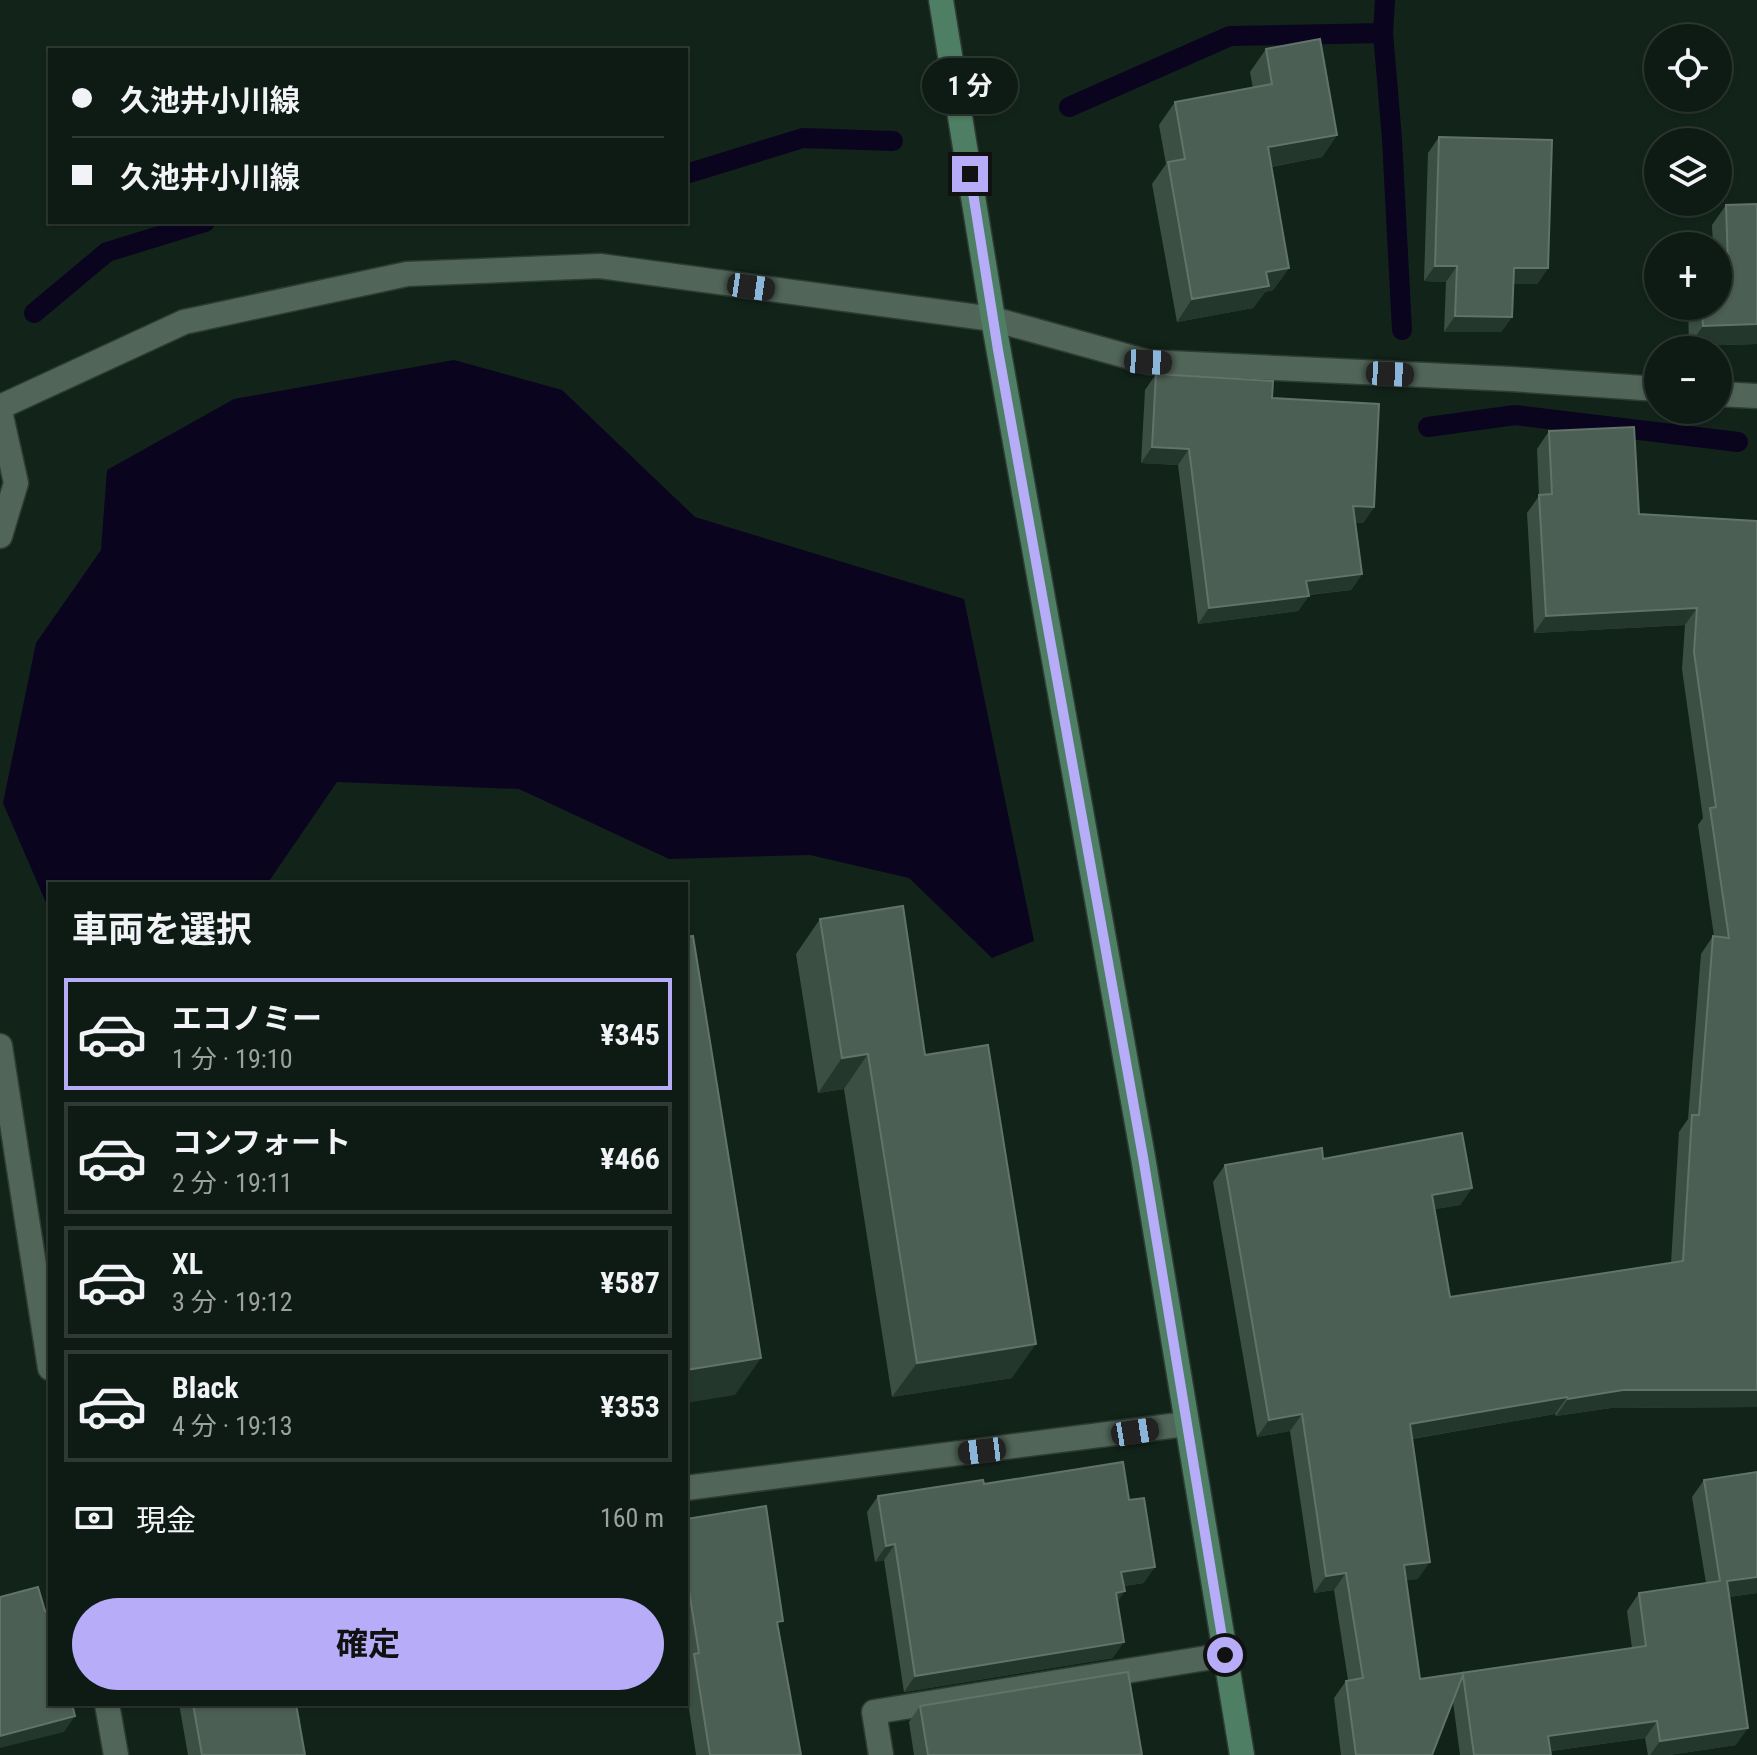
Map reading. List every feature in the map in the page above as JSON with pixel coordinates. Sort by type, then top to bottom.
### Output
[{"type":"street","points":[[941,0],[993,319],[1137,1126],[1242,1755]]},
{"type":"street","points":[[0,536],[16,483],[0,409],[184,322],[407,274],[600,266],[993,319],[1148,362],[1644,388]]},
{"type":"street","points":[[1732,395],[1757,396]]},
{"type":"street","points":[[0,1046],[48,1342]]},
{"type":"street","points":[[688,1488],[1186,1424]]},
{"type":"street","points":[[881,1755],[874,1712],[1225,1655]]},
{"type":"street","points":[[107,1706],[116,1755]]},
{"type":"shaded area","points":[[454,360],[562,390],[695,517],[964,599],[1034,941],[992,958],[909,878],[810,855],[669,859],[519,789],[337,782],[268,882],[48,882],[48,907],[3,803],[36,643],[101,550],[107,470],[234,399]]},
{"type":"building","points":[[1320,39],[1337,135],[1268,147],[1289,268],[1266,272],[1269,286],[1192,299],[1168,162],[1185,159],[1175,102],[1272,84],[1266,49]]},
{"type":"building","points":[[1439,137],[1552,140],[1548,268],[1514,268],[1512,317],[1455,316],[1457,266],[1435,266]]},
{"type":"building","points":[[1757,204],[1757,324],[1703,326],[1703,320],[1732,320],[1732,232],[1727,232],[1726,216],[1732,216],[1732,205]]},
{"type":"building","points":[[1156,374],[1273,381],[1272,398],[1379,404],[1374,507],[1353,506],[1362,574],[1306,581],[1309,596],[1209,608],[1189,449],[1152,447]]},
{"type":"building","points":[[1634,427],[1639,514],[1757,521],[1757,1390],[1623,1390],[1410,1424],[1430,1562],[1404,1565],[1420,1679],[1646,1646],[1639,1593],[1720,1581],[1704,1480],[1757,1472],[1757,1577],[1727,1581],[1748,1728],[1660,1741],[1657,1721],[1548,1736],[1551,1755],[1474,1755],[1463,1675],[1432,1755],[1356,1755],[1346,1681],[1363,1678],[1346,1573],[1326,1576],[1302,1414],[1269,1420],[1225,1165],[1322,1148],[1323,1159],[1462,1133],[1472,1188],[1432,1195],[1450,1297],[1683,1261],[1692,1115],[1699,1115],[1713,936],[1729,938],[1710,808],[1716,807],[1694,652],[1697,608],[1546,616],[1539,495],[1552,494],[1549,431]]},
{"type":"building","points":[[903,906],[925,1055],[988,1045],[1036,1344],[917,1363],[868,1054],[842,1058],[820,919]]},
{"type":"building","points":[[693,936],[761,1358],[688,1370],[688,937]]},
{"type":"building","points":[[1123,1462],[1129,1500],[1144,1498],[1155,1567],[1121,1572],[1125,1591],[1116,1593],[1124,1642],[915,1676],[895,1544],[886,1546],[878,1496],[983,1480],[984,1484]]},
{"type":"building","points":[[766,1506],[783,1621],[777,1622],[801,1755],[710,1755],[694,1654],[699,1653],[688,1584],[688,1519]]},
{"type":"building","points":[[38,1587],[45,1611],[48,1610],[48,1706],[72,1706],[75,1716],[0,1736],[0,1597]]},
{"type":"building","points":[[1128,1672],[1142,1755],[928,1755],[920,1706]]},
{"type":"building","points":[[193,1706],[296,1706],[305,1755],[202,1755]]},
{"type":"waterway","points":[[1383,33],[1385,0]]},
{"type":"waterway","points":[[1069,107],[1230,36],[1383,33],[1402,330]]},
{"type":"waterway","points":[[688,173],[803,138],[893,141]]},
{"type":"waterway","points":[[34,313],[107,252],[198,224]]},
{"type":"waterway","points":[[1428,427],[1515,415],[1738,442]]},
{"type":"route","points":[[970,174],[998,350],[1143,1157],[1225,1655]]}]
